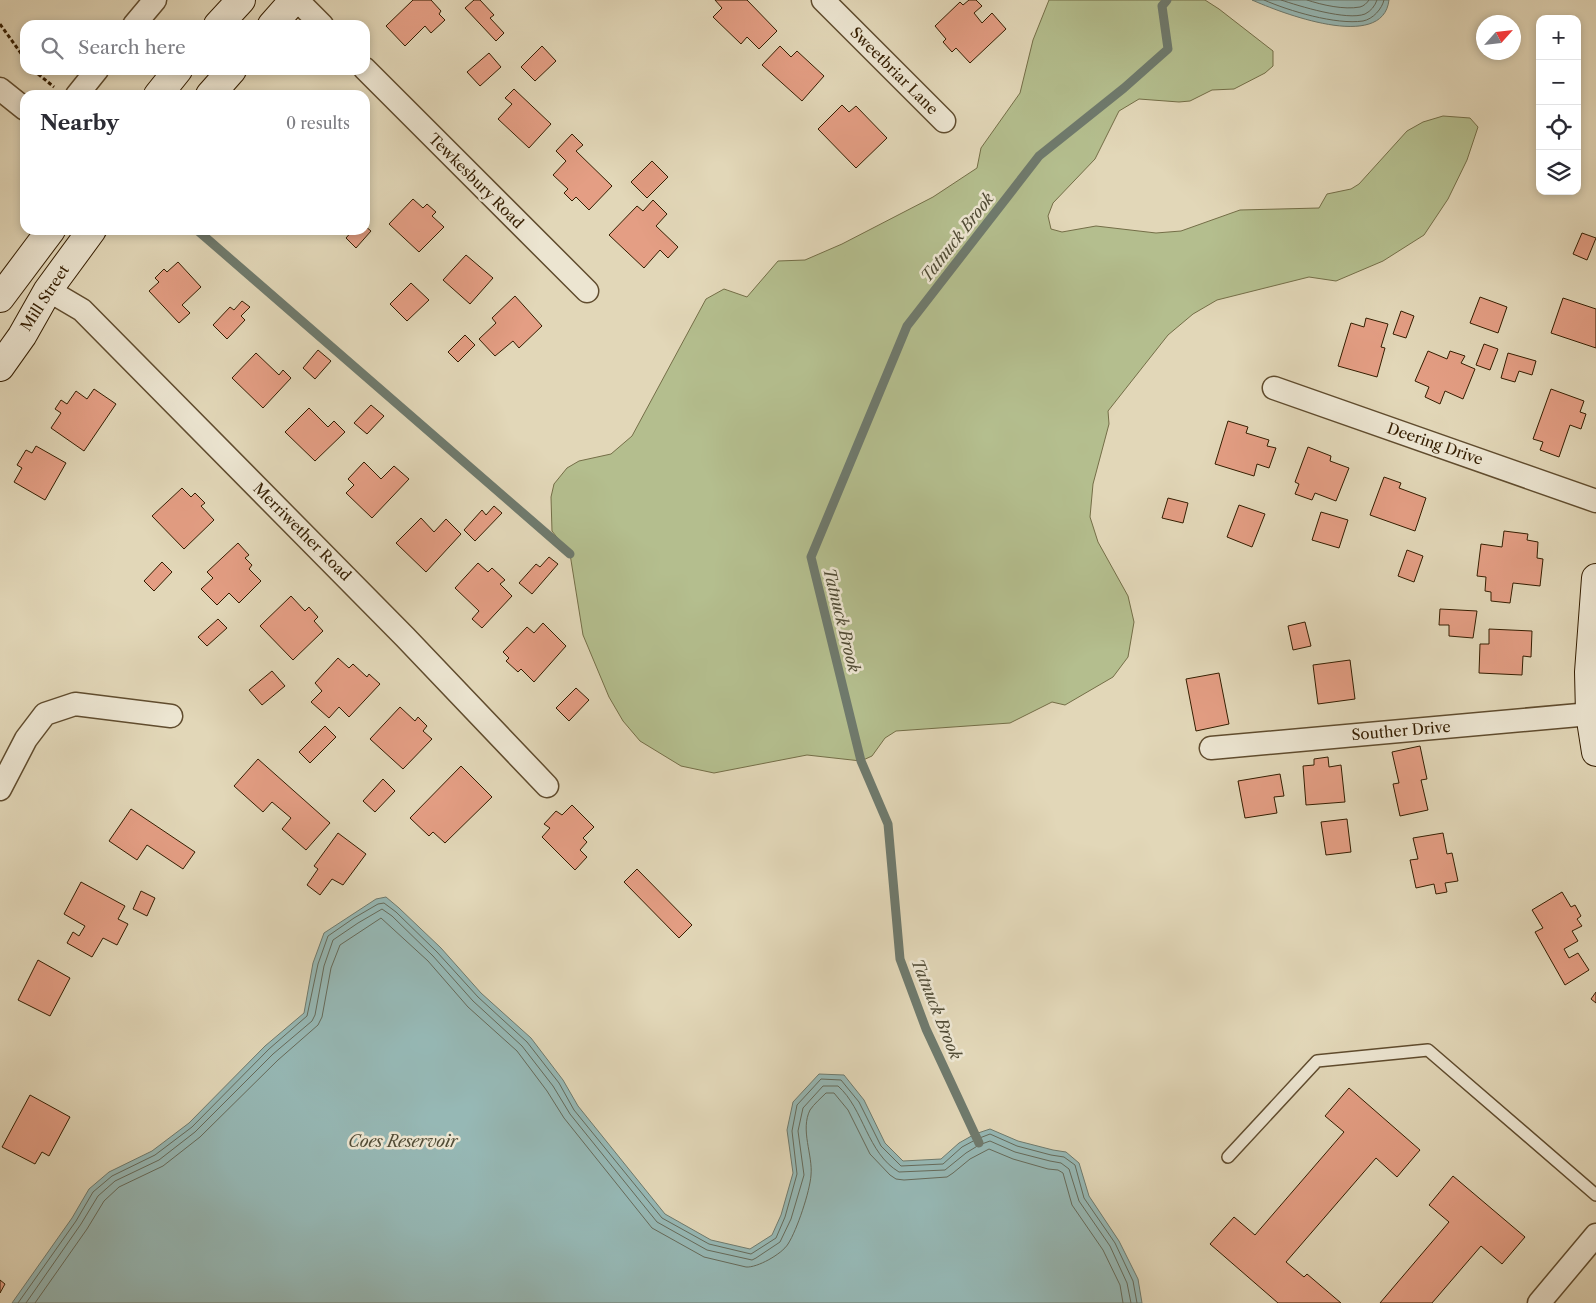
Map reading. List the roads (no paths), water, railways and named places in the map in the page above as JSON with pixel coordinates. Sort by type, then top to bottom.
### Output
[{"type":"main road","points":[[223,20],[241,0]]},
{"type":"main road","points":[[277,20],[295,0]]},
{"type":"main road","points":[[162,90],[174,75]]},
{"type":"main road","points":[[214,90],[228,75]]},
{"type":"main road","points":[[0,298],[47,235]]},
{"type":"main road","name":"Mill Street","points":[[0,367],[22,336],[48,290],[88,235]]},
{"type":"main road","points":[[1596,578],[1590,714],[1596,752]]},
{"type":"street","points":[[138,20],[154,0]]},
{"type":"street","points":[[295,0],[317,20]]},
{"type":"street","name":"Sweetbriar Lane","points":[[823,0],[944,121]]},
{"type":"street","name":"Tewkesbury Road","points":[[370,74],[587,292]]},
{"type":"street","points":[[74,90],[91,75]]},
{"type":"street","points":[[0,89],[20,105]]},
{"type":"street","name":"Merriwether Road","points":[[48,290],[82,310],[388,619],[547,786]]},
{"type":"street","name":"Deering Drive","points":[[1274,388],[1596,501]]},
{"type":"street","points":[[0,790],[26,739],[45,714],[75,704],[171,716]]},
{"type":"street","name":"Souther Drive","points":[[1211,748],[1590,714]]},
{"type":"street","points":[[1539,1303],[1596,1235]]},
{"type":"lane","points":[[1228,1157],[1317,1061],[1428,1050],[1596,1195]]},
{"type":"water","points":[[1252,0],[1389,0],[1382,16],[1369,24],[1350,26],[1306,19],[1284,13]]},
{"type":"water","name":"Coes Reservoir","points":[[386,897],[441,948],[481,993],[531,1038],[563,1080],[578,1106],[665,1214],[711,1240],[750,1249],[772,1235],[781,1215],[793,1173],[787,1130],[793,1102],[819,1074],[844,1075],[864,1100],[885,1143],[903,1161],[941,1159],[959,1143],[975,1134],[990,1129],[1018,1141],[1066,1152],[1079,1163],[1089,1196],[1119,1241],[1138,1279],[1142,1303],[12,1303],[72,1218],[89,1189],[109,1172],[152,1151],[189,1123],[265,1046],[304,1013],[313,963],[324,933],[376,899]]},
{"type":"waterway","name":"Tatnuck Brook","points":[[979,1143],[926,1029],[900,959],[888,824],[861,761],[811,557],[907,326],[1039,156],[1124,88],[1168,49],[1162,6],[1167,0]]},
{"type":"waterway","points":[[203,235],[570,554]]}]
